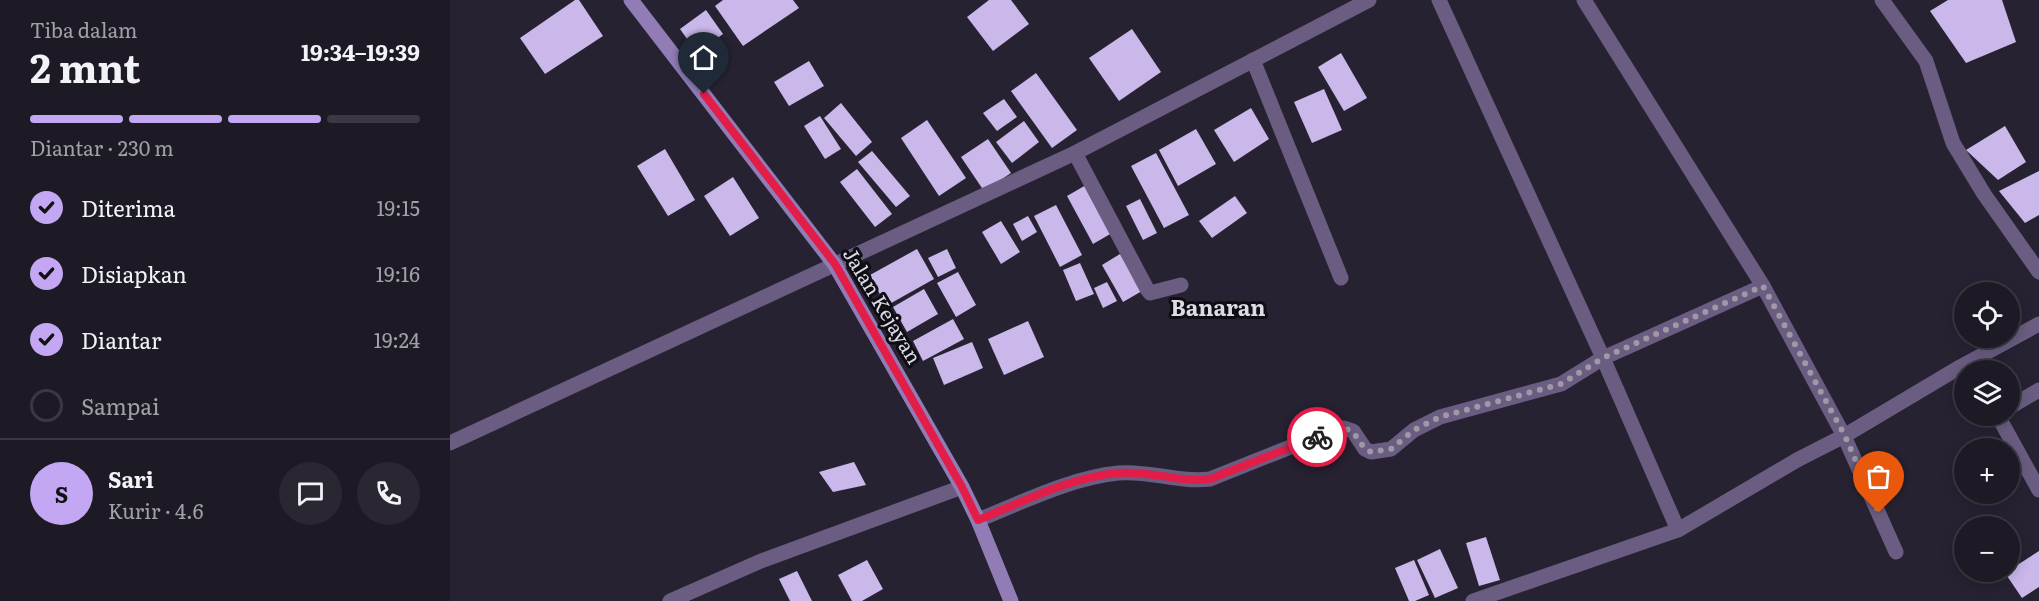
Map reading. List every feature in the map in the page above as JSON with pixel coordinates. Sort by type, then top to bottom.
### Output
[{"type":"main road","name":"Jalan Kejayan","points":[[632,0],[835,264],[962,487],[1011,601]]},
{"type":"street","points":[[450,443],[1075,153],[1369,0]]},
{"type":"street","points":[[1439,0],[1603,358],[1678,530]]},
{"type":"street","points":[[1584,0],[1763,286],[1845,436],[1896,552]]},
{"type":"street","points":[[1882,0],[1926,61],[1953,143],[1984,194],[2039,272]]},
{"type":"street","points":[[1253,60],[1341,278]]},
{"type":"street","points":[[1075,153],[1150,293],[1181,285]]},
{"type":"street","points":[[978,520],[1061,487],[1094,477],[1145,472],[1194,481],[1210,479],[1333,430],[1344,428],[1353,432],[1365,449],[1371,452],[1391,449],[1414,430],[1440,417],[1561,384],[1603,358],[1763,286]]},
{"type":"street","points":[[1978,360],[2039,324]]},
{"type":"street","points":[[1473,601],[1678,530],[1797,460],[1845,436],[1954,374]]},
{"type":"street","points":[[2020,401],[2039,390]]},
{"type":"street","points":[[2004,426],[2039,490]]},
{"type":"street","points":[[670,601],[761,561],[962,487]]},
{"type":"building","points":[[575,0],[579,0],[603,36],[545,74],[520,38]]},
{"type":"building","points":[[723,0],[793,0],[799,8],[743,46],[715,6]]},
{"type":"building","points":[[989,0],[1011,0],[1029,24],[993,51],[967,17]]},
{"type":"building","points":[[1948,0],[2002,0],[2016,42],[1966,63],[1930,11]]},
{"type":"building","points":[[706,10],[723,34],[697,53],[680,29]]},
{"type":"building","points":[[1132,29],[1161,72],[1119,101],[1089,58]]},
{"type":"building","points":[[1341,53],[1367,98],[1344,111],[1318,67]]},
{"type":"building","points":[[809,61],[824,86],[789,106],[774,82]]},
{"type":"building","points":[[1036,73],[1077,130],[1052,148],[1011,91]]},
{"type":"building","points":[[1324,89],[1342,130],[1312,143],[1294,102]]},
{"type":"building","points":[[1004,99],[1017,117],[997,131],[983,113]]},
{"type":"building","points":[[841,103],[872,142],[856,156],[824,118]]},
{"type":"building","points":[[1251,108],[1269,139],[1234,162],[1214,130]]},
{"type":"building","points":[[820,116],[841,149],[825,159],[804,126]]},
{"type":"building","points":[[927,120],[966,178],[939,196],[901,138]]},
{"type":"building","points":[[1024,121],[1039,142],[1012,163],[996,142]]},
{"type":"building","points":[[2005,126],[2026,162],[1998,180],[1966,150]]},
{"type":"building","points":[[1196,129],[1216,164],[1178,186],[1159,150]]},
{"type":"building","points":[[988,139],[1011,173],[984,191],[961,157]]},
{"type":"building","points":[[665,149],[695,200],[668,216],[637,166]]},
{"type":"building","points":[[872,151],[910,196],[896,207],[858,162]]},
{"type":"building","points":[[1156,153],[1189,215],[1164,228],[1131,166]]},
{"type":"building","points":[[857,169],[892,214],[875,227],[840,182]]},
{"type":"building","points":[[2039,171],[2039,215],[2025,223],[1999,191]]},
{"type":"building","points":[[733,177],[759,218],[730,236],[704,196]]},
{"type":"building","points":[[1086,185],[1112,233],[1093,244],[1067,196]]},
{"type":"building","points":[[1235,196],[1247,213],[1212,238],[1199,221]]},
{"type":"building","points":[[1140,199],[1157,233],[1143,240],[1126,206]]},
{"type":"building","points":[[1056,205],[1082,255],[1060,267],[1034,216]]},
{"type":"building","points":[[1028,216],[1037,232],[1022,241],[1013,224]]},
{"type":"building","points":[[1001,221],[1020,252],[1001,264],[982,232]]},
{"type":"building","points":[[917,249],[934,279],[886,306],[870,275]]},
{"type":"building","points":[[947,249],[956,268],[938,277],[928,258]]},
{"type":"building","points":[[1120,254],[1142,291],[1123,302],[1102,265]]},
{"type":"building","points":[[1080,263],[1094,294],[1076,301],[1063,270]]},
{"type":"building","points":[[958,272],[976,305],[956,317],[937,283]]},
{"type":"building","points":[[1107,282],[1117,301],[1103,308],[1094,288]]},
{"type":"building","points":[[924,289],[938,314],[907,332],[893,307]]},
{"type":"building","points":[[953,319],[964,339],[923,361],[913,341]]},
{"type":"building","points":[[1028,321],[1044,357],[1004,375],[988,339]]},
{"type":"building","points":[[972,342],[983,368],[944,385],[933,358]]},
{"type":"building","points":[[854,462],[866,485],[833,492],[819,472]]},
{"type":"building","points":[[1486,537],[1500,580],[1479,586],[1466,543]]},
{"type":"building","points":[[1440,549],[1458,588],[1435,598],[1417,560]]},
{"type":"building","points":[[2039,551],[2039,587],[2022,598],[2011,582],[2020,582],[2020,563]]},
{"type":"building","points":[[867,560],[883,589],[862,601],[852,601],[838,575]]},
{"type":"building","points":[[1414,560],[1429,595],[1409,601],[1395,568]]},
{"type":"building","points":[[797,571],[812,601],[790,601],[779,579]]},
{"type":"way so far","points":[[1317,437],[1344,428],[1353,432],[1365,449],[1371,452],[1391,449],[1414,430],[1440,417],[1561,384],[1603,358],[1763,286],[1845,436],[1879,513]]},
{"type":"district","name":"Banaran","points":[[1218,308]]},
{"type":"route","points":[[704,94],[835,264],[962,487],[978,520],[1061,487],[1094,477],[1145,472],[1194,481],[1210,479],[1317,437]]}]
